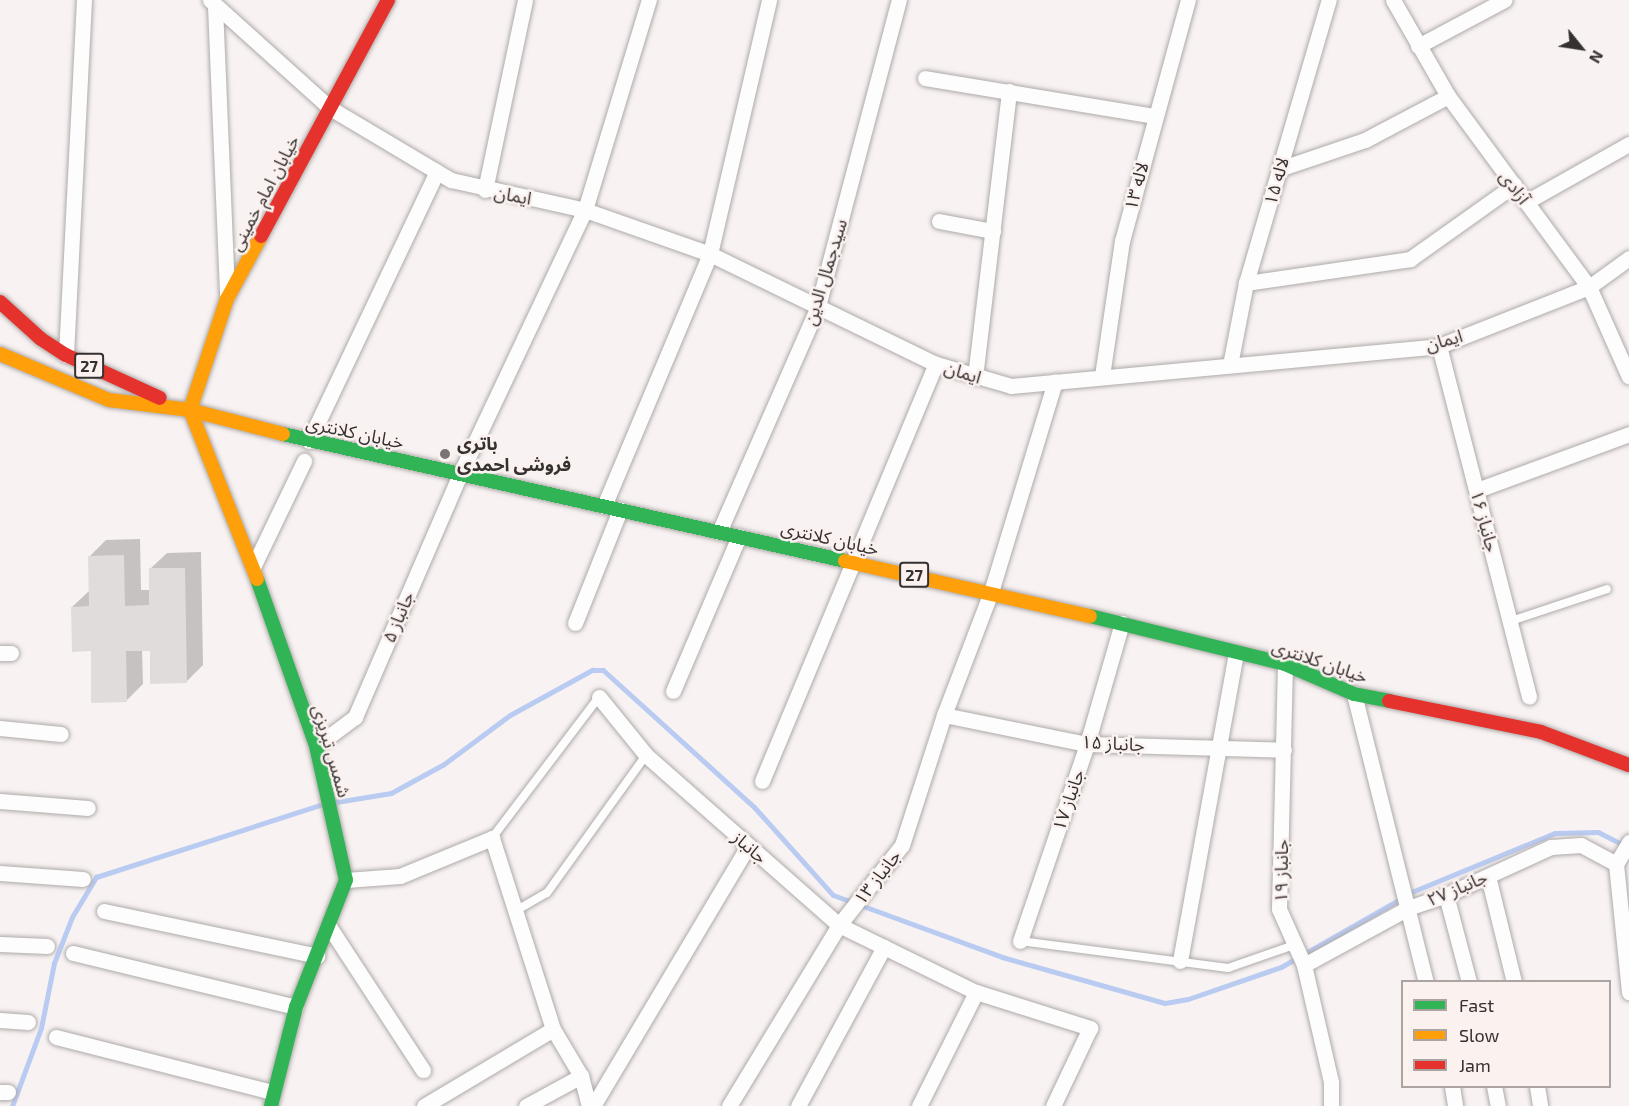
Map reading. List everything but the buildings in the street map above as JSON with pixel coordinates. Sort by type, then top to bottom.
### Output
[{"type":"main road","name":"خیابان امام خمینی","points":[[190,410],[227,299],[388,0]]},
{"type":"main road","name":"خیابان کلانتری","points":[[0,302],[41,339],[66,355],[190,410]]},
{"type":"main road","name":"خیابان کلانتری","points":[[0,354],[108,400],[190,410],[309,441],[461,472],[1122,623],[1285,664],[1354,694],[1541,732],[1629,765]]},
{"type":"main road","name":"شمس تبریزی","points":[[190,410],[253,567],[316,746],[346,880]]},
{"type":"main road","points":[[271,1099],[296,1007],[330,928],[346,880]]},
{"type":"street","points":[[66,355],[84,0]]},
{"type":"street","points":[[485,190],[525,0]]},
{"type":"street","name":"جانباز ۵","points":[[316,746],[355,717],[461,472],[585,210],[648,0]]},
{"type":"street","points":[[604,506],[710,254],[769,0]]},
{"type":"street","name":"سیدجمال الدین","points":[[719,532],[818,306],[899,0]]},
{"type":"street","name":"لاله ۱۳","points":[[1102,376],[1122,241],[1188,0]]},
{"type":"street","name":"لاله ۱۵","points":[[1230,364],[1246,283],[1329,0]]},
{"type":"street","name":"آزادی","points":[[1393,0],[1448,96],[1589,287],[1629,377]]},
{"type":"street","points":[[1418,46],[1504,0]]},
{"type":"street","points":[[212,3],[227,299]]},
{"type":"street","name":"ایمان","points":[[212,3],[330,108],[437,172],[485,190],[585,210],[710,254],[936,364],[1011,386],[1439,346],[1589,287],[1629,258]]},
{"type":"street","points":[[925,78],[1155,116]]},
{"type":"street","points":[[975,377],[1009,91]]},
{"type":"street","points":[[1279,169],[1365,140],[1448,96]]},
{"type":"street","points":[[1526,202],[1629,144]]},
{"type":"street","points":[[309,441],[437,172]]},
{"type":"street","points":[[1246,283],[1410,259],[1514,185]]},
{"type":"street","points":[[939,221],[993,231]]},
{"type":"street","name":"جانباز ۱۶","points":[[1439,346],[1529,697]]},
{"type":"street","points":[[762,781],[936,364]]},
{"type":"street","name":"جانباز ۱۳","points":[[729,1106],[839,925],[902,845],[944,715],[991,592],[1056,382]]},
{"type":"street","points":[[1477,490],[1629,434]]},
{"type":"street","points":[[253,567],[304,461]]},
{"type":"street","points":[[575,624],[620,510]]},
{"type":"street","points":[[673,691],[739,536]]},
{"type":"street","name":"جانباز ۱۷","points":[[1020,941],[1087,744],[1122,623]]},
{"type":"street","points":[[1179,961],[1236,653]]},
{"type":"street","name":"جانباز ۱۹","points":[[1285,664],[1279,909],[1304,965],[1331,1082],[1331,1106]]},
{"type":"street","points":[[1354,694],[1426,980]]},
{"type":"street","name":"جانباز","points":[[600,697],[646,755],[839,925],[976,992],[1090,1028],[1053,1106]]},
{"type":"street","name":"جانباز ۱۵","points":[[944,715],[1087,744],[1218,746],[1284,750]]},
{"type":"street","points":[[0,728],[61,734]]},
{"type":"street","points":[[0,801],[87,808]]},
{"type":"street","points":[[346,880],[400,876],[492,838],[517,910],[553,1029],[581,1076],[591,1106]]},
{"type":"street","points":[[1629,842],[1616,864],[1629,992]]},
{"type":"street","name":"جانباز ۲۷","points":[[1304,965],[1407,908],[1446,895],[1551,847],[1581,845],[1616,864]]},
{"type":"street","points":[[591,1106],[748,846]]},
{"type":"street","points":[[0,873],[83,879]]},
{"type":"street","points":[[1488,876],[1514,980]]},
{"type":"street","points":[[1446,895],[1469,980]]},
{"type":"street","points":[[104,910],[317,956]]},
{"type":"street","points":[[330,928],[423,1070]]},
{"type":"street","points":[[0,944],[47,946]]},
{"type":"street","points":[[798,1106],[884,947]]},
{"type":"street","points":[[73,953],[296,1007]]},
{"type":"street","points":[[919,1106],[976,992]]},
{"type":"street","points":[[0,1020],[28,1022]]},
{"type":"street","points":[[424,1106],[553,1029]]},
{"type":"street","points":[[56,1037],[271,1099]]},
{"type":"street","points":[[526,1106],[581,1076]]},
{"type":"street","points":[[1452,1088],[1455,1106]]},
{"type":"street","points":[[1494,1088],[1498,1106]]},
{"type":"street","points":[[1537,1088],[1540,1106]]},
{"type":"lane","points":[[1511,621],[1607,589]]},
{"type":"lane","name":"جانباز","points":[[492,838],[600,697]]},
{"type":"lane","points":[[517,910],[547,893],[646,755]]},
{"type":"lane","points":[[1020,941],[1228,968],[1294,945]]},
{"type":"waterway","points":[[336,802],[391,793],[444,764],[510,715],[592,670],[603,670],[754,807],[833,895],[1002,957],[1165,1003],[1188,999],[1281,967],[1414,891],[1555,833],[1598,832],[1625,846]]},
{"type":"waterway","points":[[12,1106],[41,1028],[54,963],[72,917],[96,877],[323,804]]},
{"type":"traffic: fast","points":[[283,434],[845,561]]},
{"type":"traffic: fast","points":[[257,579],[316,746],[346,880],[296,1007],[271,1106]]},
{"type":"traffic: fast","points":[[1090,616],[1285,664],[1354,694],[1389,701]]},
{"type":"traffic: slow","points":[[257,579],[190,410],[227,299],[261,236]]},
{"type":"traffic: slow","points":[[0,354],[109,400],[190,410],[283,434]]},
{"type":"traffic: slow","points":[[845,561],[1090,616]]},
{"type":"traffic: jam","points":[[261,236],[388,0]]},
{"type":"traffic: jam","points":[[0,302],[41,339],[66,355],[160,398]]},
{"type":"traffic: jam","points":[[1389,701],[1541,732],[1629,765]]},
{"type":"place","name":"باتری فروشی احمدی","points":[[445,454]]}]
